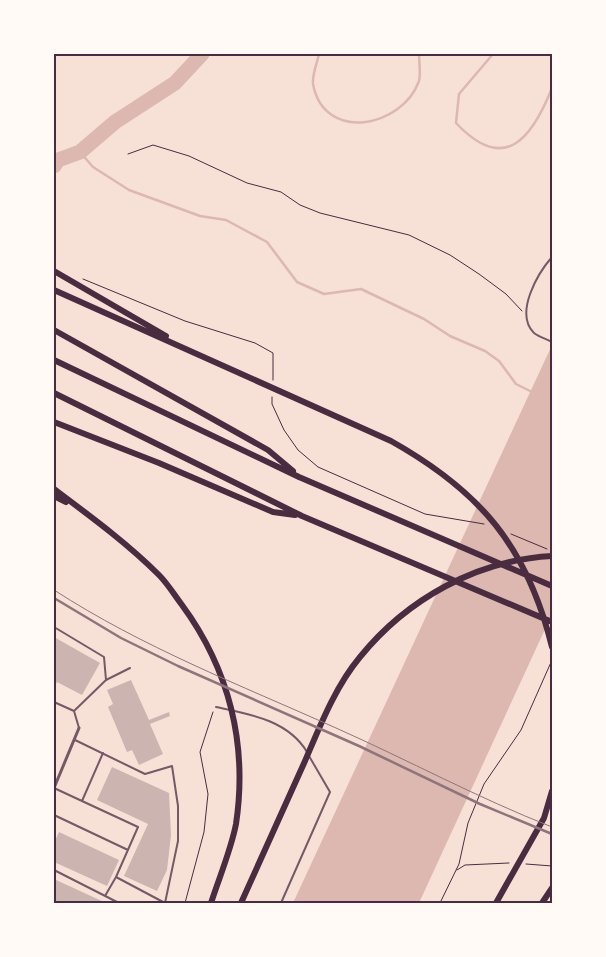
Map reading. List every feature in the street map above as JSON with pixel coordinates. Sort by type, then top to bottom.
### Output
[{"type":"highway","points":[[54,271],[191,350]]},
{"type":"highway","points":[[54,290],[191,350],[398,445],[428,461],[476,502],[511,543],[536,590],[552,647]]},
{"type":"highway","points":[[54,330],[268,450],[299,477]]},
{"type":"highway","points":[[54,360],[299,477],[552,586]]},
{"type":"highway","points":[[54,393],[302,516],[552,622]]},
{"type":"highway","points":[[54,422],[159,463],[273,512],[302,516]]},
{"type":"highway","points":[[54,489],[82,510],[160,576],[192,619],[217,662],[236,730],[239,774],[235,825],[211,903]]},
{"type":"highway","points":[[54,496],[82,510]]},
{"type":"highway","points":[[241,903],[332,700],[359,658],[402,614],[444,586],[476,572],[506,562],[552,556]]},
{"type":"highway","points":[[496,903],[544,818],[552,791]]},
{"type":"highway","points":[[542,903],[552,888]]},
{"type":"street","points":[[54,788],[78,728]]},
{"type":"lane","points":[[552,257],[532,288],[527,318],[534,332],[552,342]]},
{"type":"lane","points":[[54,628],[104,657],[106,680]]},
{"type":"lane","points":[[74,711],[106,680],[130,668]]},
{"type":"lane","points":[[54,702],[74,711]]},
{"type":"lane","points":[[216,707],[263,717],[299,739],[330,792],[281,903]]},
{"type":"lane","points":[[74,711],[78,728]]},
{"type":"lane","points":[[74,739],[144,774],[172,766],[178,806],[178,841],[165,903],[116,877]]},
{"type":"lane","points":[[82,801],[103,753]]},
{"type":"lane","points":[[54,788],[138,827],[116,877],[105,896]]},
{"type":"lane","points":[[54,815],[128,850]]},
{"type":"lane","points":[[54,870],[119,903]]},
{"type":"path","points":[[128,154],[153,145],[189,156],[247,183],[281,192],[300,205],[320,213],[410,235],[480,274],[506,294],[527,318]]},
{"type":"path","points":[[76,275],[185,321],[255,343],[272,353],[273,375]]},
{"type":"path","points":[[272,404],[284,430],[298,450],[318,467],[425,514],[454,517]]},
{"type":"path","points":[[440,903],[456,872],[468,823],[484,784],[521,730],[552,660]]},
{"type":"path","points":[[185,903],[204,832],[208,794],[200,752],[208,724],[216,707]]},
{"type":"path","points":[[456,872],[465,865],[516,864]]},
{"type":"path","points":[[525,864],[552,866]]},
{"type":"shaded area","points":[[552,345],[552,614],[419,903],[293,903]]},
{"type":"building","points":[[54,637],[100,663],[82,695],[57,682],[56,684],[54,683]]},
{"type":"building","points":[[131,680],[149,720],[169,712],[170,716],[150,724],[163,754],[139,765],[132,750],[127,752],[108,707],[113,704],[107,690]]},
{"type":"building","points":[[112,767],[169,793],[171,835],[167,870],[157,891],[124,876],[148,824],[97,800]]},
{"type":"building","points":[[59,832],[119,860],[107,886],[54,862],[54,843]]},
{"type":"building","points":[[54,879],[106,903],[54,903]]},
{"type":"waterway","points":[[54,166],[58,160],[80,152],[115,122],[175,83],[202,54]]},
{"type":"waterway","points":[[319,54],[313,84],[320,103],[332,115],[347,121],[364,122],[381,118],[397,110],[410,97],[419,81],[419,54]]},
{"type":"waterway","points":[[493,54],[459,94],[456,123],[473,138],[489,146],[503,148],[515,144],[526,135],[535,122],[552,88]]},
{"type":"waterway","points":[[80,152],[93,167],[129,190],[200,216],[226,220],[267,242],[297,282],[324,294],[361,289],[424,319],[450,336],[485,351],[499,361],[516,384],[530,391]]},
{"type":"waterway","points":[[54,161],[58,160]]},
{"type":"tram line","points":[[54,590],[122,630],[192,664],[363,740],[497,804],[552,827]]},
{"type":"railway","points":[[54,598],[121,638],[178,666],[359,746],[480,804],[552,834]]}]
